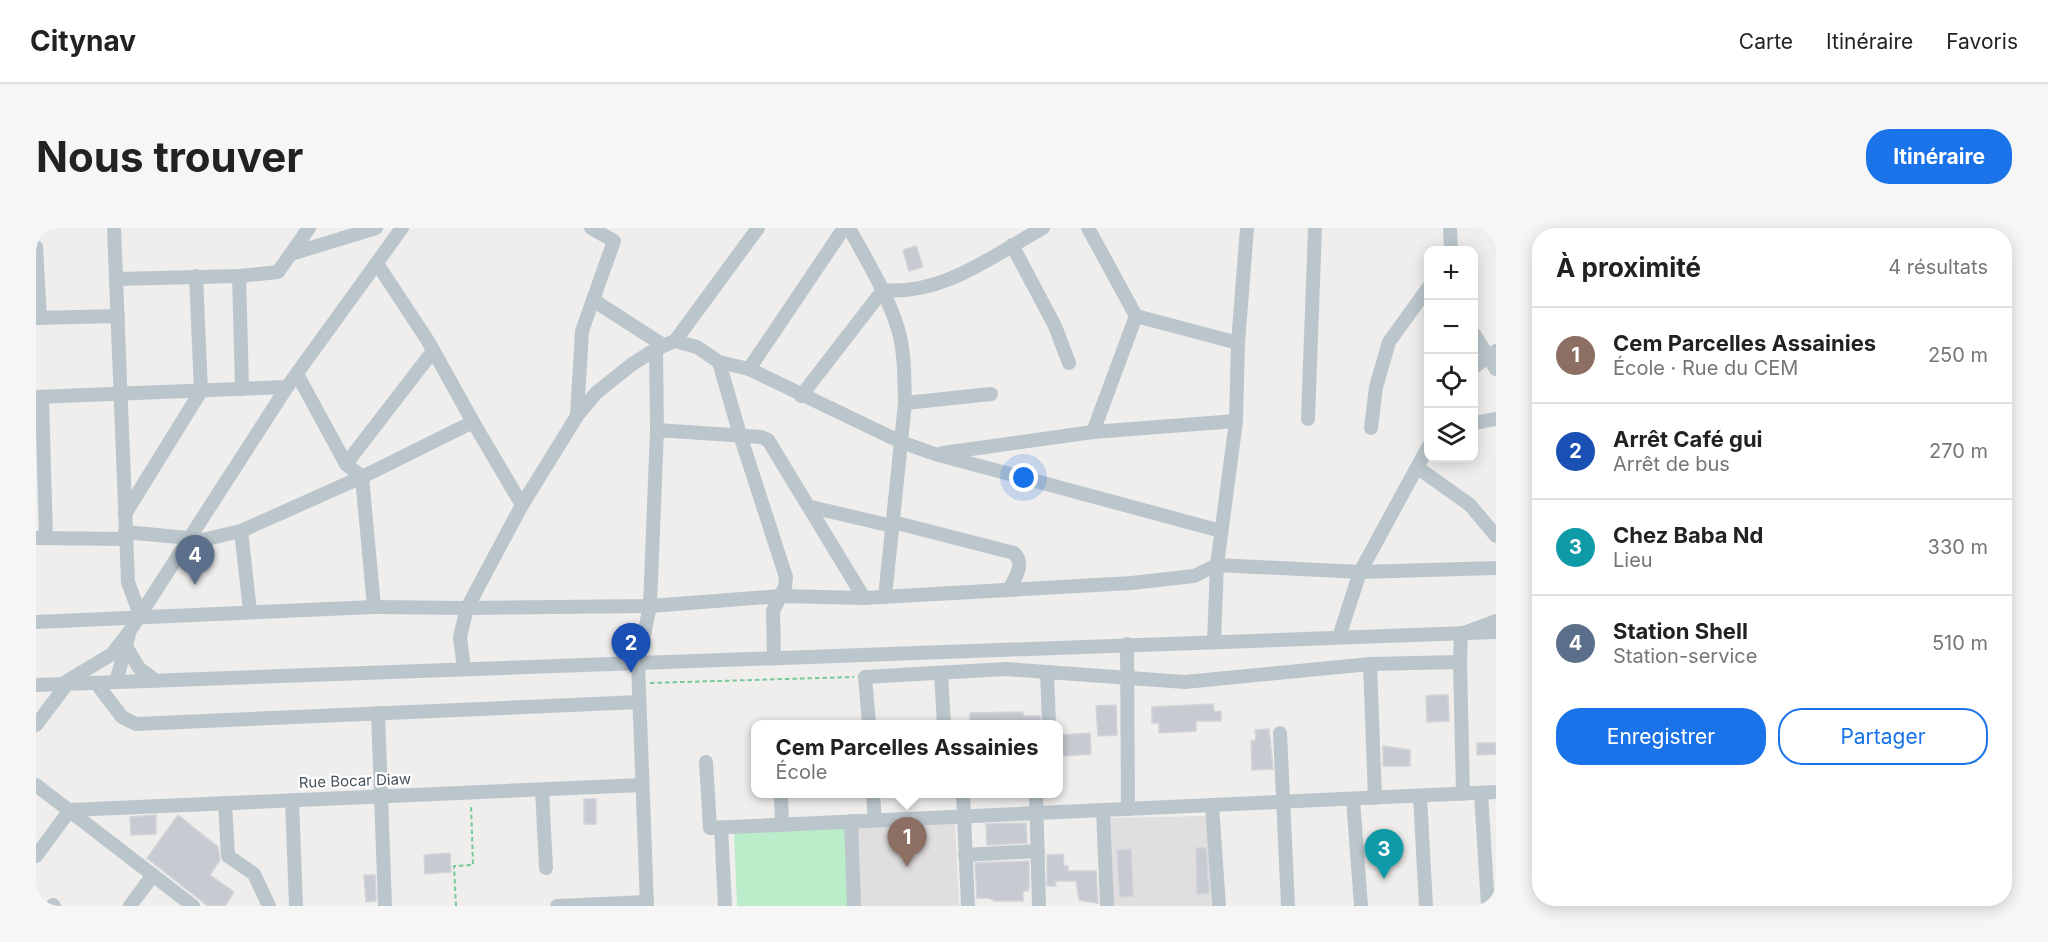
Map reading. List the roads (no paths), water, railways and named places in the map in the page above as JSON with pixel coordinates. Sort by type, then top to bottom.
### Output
[{"type":"street","points":[[114,228],[123,393],[125,535],[129,589],[138,617]]},
{"type":"street","points":[[116,279],[239,276],[278,272],[309,228]]},
{"type":"street","points":[[291,254],[376,228]]},
{"type":"street","points":[[36,725],[64,684],[112,654],[129,632],[287,387],[378,265],[402,228]]},
{"type":"street","points":[[577,416],[582,331],[616,235],[591,228]]},
{"type":"street","points":[[749,369],[844,228]]},
{"type":"street","points":[[849,228],[883,290],[898,330],[905,403],[885,597]]},
{"type":"street","points":[[883,290],[911,290],[954,277],[992,260],[1012,245],[1043,228]]},
{"type":"street","points":[[1088,228],[1136,316],[1238,343]]},
{"type":"street","points":[[1214,641],[1217,565],[1236,421],[1238,343],[1247,228]]},
{"type":"street","points":[[1308,419],[1315,228]]},
{"type":"street","points":[[1450,228],[1451,246]]},
{"type":"street","points":[[464,669],[460,637],[467,608],[522,505],[577,416],[597,393],[631,365],[665,345],[756,229]]},
{"type":"street","points":[[1012,245],[1055,326],[1070,363]]},
{"type":"street","points":[[36,247],[38,318],[118,316]]},
{"type":"street","points":[[378,265],[433,351],[522,505]]},
{"type":"street","points":[[125,514],[201,391],[196,276]]},
{"type":"street","points":[[239,276],[242,389]]},
{"type":"street","points":[[801,396],[883,290]]},
{"type":"street","points":[[1371,428],[1376,387],[1389,342],[1424,294]]},
{"type":"street","points":[[593,300],[665,345],[697,347],[719,362],[749,369],[801,396],[901,442],[935,454],[1221,531]]},
{"type":"street","points":[[1093,432],[1136,316]]},
{"type":"street","points":[[1478,339],[1492,353],[1496,369]]},
{"type":"street","points":[[557,906],[647,904],[638,663],[650,606],[657,430],[665,345]]},
{"type":"street","points":[[346,464],[433,351]]},
{"type":"street","points":[[1478,363],[1492,353]]},
{"type":"street","points":[[719,362],[786,577],[772,619],[774,657]]},
{"type":"street","points":[[297,374],[346,464],[362,477],[374,607]]},
{"type":"street","points":[[287,387],[39,397],[41,538],[125,535],[187,542],[242,531],[362,477],[473,422]]},
{"type":"street","points":[[905,403],[991,394]]},
{"type":"street","points":[[1478,422],[1496,419]]},
{"type":"street","points":[[935,454],[1093,432],[1236,421]]},
{"type":"street","points":[[657,430],[740,435],[768,440],[811,507],[864,598]]},
{"type":"street","points":[[1339,637],[1360,572],[1424,455]]},
{"type":"street","points":[[1418,468],[1470,505],[1496,536]]},
{"type":"street","points":[[811,507],[1014,553],[1019,558],[1020,566],[1010,588]]},
{"type":"street","points":[[242,531],[250,611]]},
{"type":"street","points":[[36,622],[374,607],[650,606],[781,596],[885,597],[1170,579],[1194,576],[1217,565],[1360,572],[1496,568]]},
{"type":"street","points":[[1461,634],[1496,621]]},
{"type":"street","points":[[106,683],[127,648],[129,632]]},
{"type":"street","points":[[36,685],[1496,632]]},
{"type":"street","points":[[1461,634],[1463,794]]},
{"type":"street","points":[[1127,644],[1128,809]]},
{"type":"street","points":[[127,648],[140,668],[156,681]]},
{"type":"street","points":[[112,654],[106,683],[122,717],[136,724],[639,702]]},
{"type":"street","points":[[869,720],[865,676],[1006,669],[1185,682],[1370,664],[1460,662]]},
{"type":"street","points":[[1370,664],[1375,798]]},
{"type":"street","points":[[1047,672],[1049,720]]},
{"type":"street","points":[[941,674],[944,720]]},
{"type":"street","points":[[378,713],[385,906]]},
{"type":"street","points":[[1280,733],[1288,906]]},
{"type":"street","points":[[706,762],[710,828],[1496,792]]},
{"type":"street","points":[[36,785],[193,906]]},
{"type":"street","name":"Rue Bocar Diaw","points":[[70,810],[642,785]]},
{"type":"street","points":[[542,790],[546,868]]},
{"type":"street","points":[[1481,793],[1488,906]]},
{"type":"street","points":[[1420,796],[1426,906]]},
{"type":"street","points":[[782,798],[782,825]]},
{"type":"street","points":[[873,798],[875,820]]},
{"type":"street","points":[[963,798],[968,906]]},
{"type":"street","points":[[1036,798],[1039,906]]},
{"type":"street","points":[[1353,799],[1360,906]]},
{"type":"street","points":[[292,800],[296,906]]},
{"type":"street","points":[[225,803],[228,856],[254,874],[269,906]]},
{"type":"street","points":[[1212,805],[1219,906]]},
{"type":"street","points":[[36,856],[70,810]]},
{"type":"street","points":[[1103,810],[1107,906]]},
{"type":"street","points":[[851,821],[854,906]]},
{"type":"street","points":[[721,827],[725,906]]},
{"type":"street","points":[[965,855],[1038,851]]},
{"type":"street","points":[[130,906],[153,875]]},
{"type":"place","name":"Station Shell","points":[[195,585]]},
{"type":"place","name":"Arrêt Café gui","points":[[631,673]]},
{"type":"place","name":"Cem Parcelles Assainies","points":[[907,867]]},
{"type":"place","name":"Chez Baba Nd","points":[[1384,879]]}]
